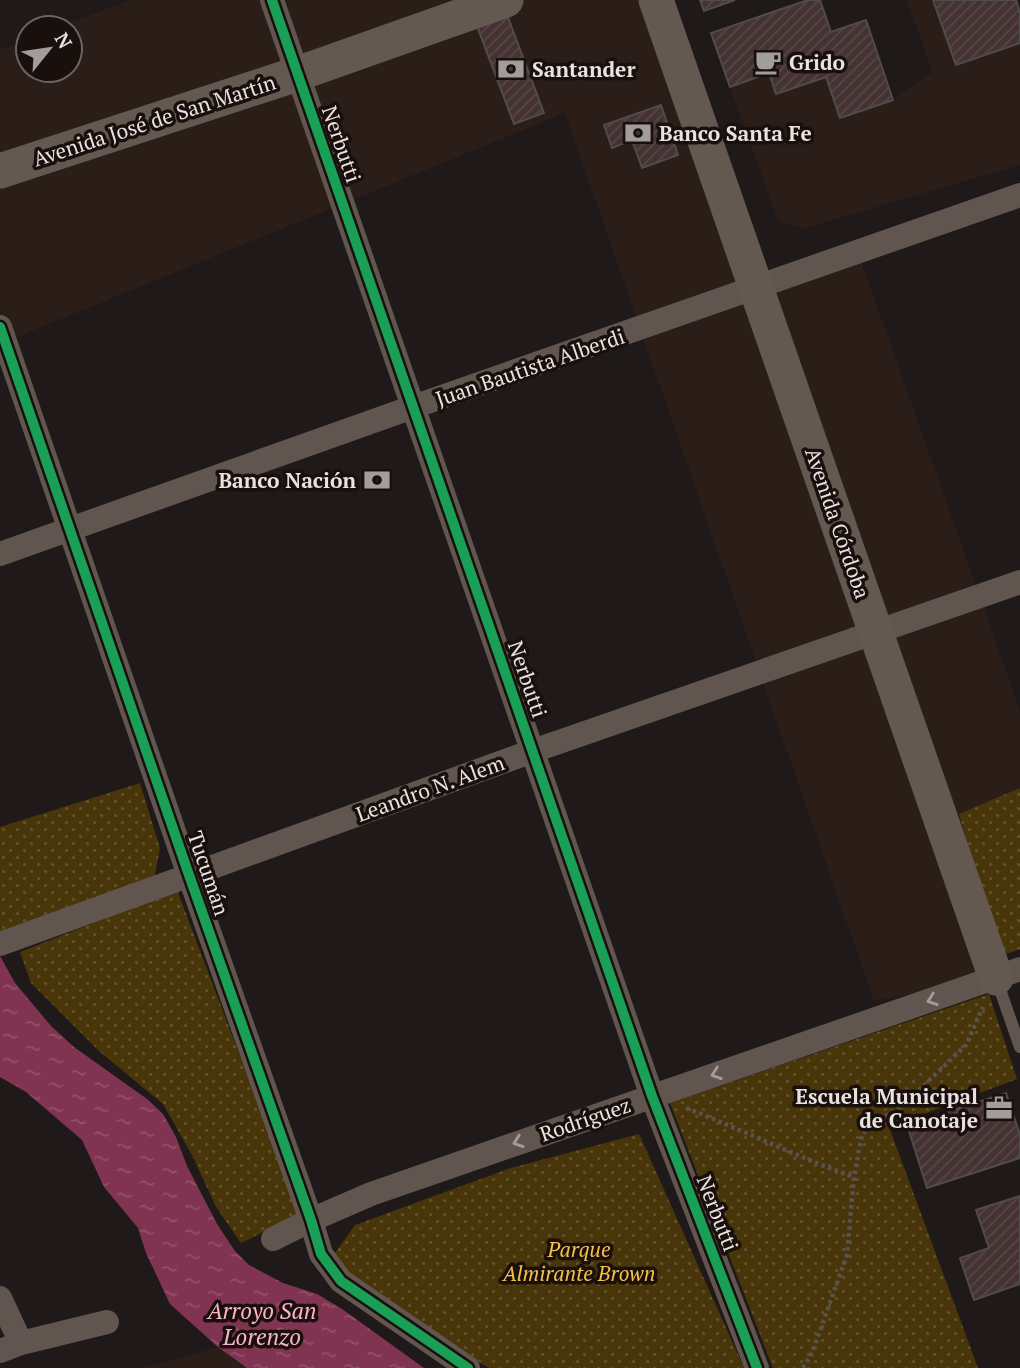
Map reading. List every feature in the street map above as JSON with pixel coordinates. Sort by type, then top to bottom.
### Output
[{"type":"main road","name":"Avenida José de San Martín","points":[[0,171],[297,74],[506,0]]},
{"type":"main road","name":"Avenida Córdoba","points":[[656,0],[876,631],[1008,974]]},
{"type":"street","name":"Nerbutti","points":[[272,0],[652,1096],[757,1368]]},
{"type":"street","name":"Juan Bautista Alberdi","points":[[0,554],[1020,195]]},
{"type":"street","name":"Tucumán","points":[[0,327],[321,1254],[341,1282],[468,1368]]},
{"type":"street","name":"Leandro N. Alem","points":[[0,944],[533,751],[1020,582]]},
{"type":"street","name":"Rodríguez","points":[[273,1239],[371,1194],[1008,974]]},
{"type":"street","points":[[0,1298],[10,1347],[107,1322]]},
{"type":"lane","name":"Avenida Córdoba","points":[[1008,974],[1020,1047]]},
{"type":"path","points":[[803,1368],[812,1353],[847,1255],[853,1177],[862,1134],[914,1095],[966,1045],[1008,974]]},
{"type":"path","points":[[652,1096],[731,1125],[811,1162],[853,1177]]},
{"type":"shaded area","points":[[129,0],[656,0],[756,288],[858,252],[1020,710],[1020,788],[959,814],[996,978],[874,1001],[565,113],[5,342],[0,327],[0,50],[14,44],[14,84],[84,84],[84,18]]},
{"type":"shaded area","points":[[907,0],[1016,0],[1020,13],[1020,165],[802,229],[778,220],[730,87],[769,73],[826,77],[840,118],[893,100],[932,72]]},
{"type":"shaded area","points":[[218,1347],[247,1368],[144,1368]]},
{"type":"green space","points":[[140,783],[160,848],[154,880],[0,936],[0,827]]},
{"type":"green space","points":[[1020,788],[1020,949],[1000,956],[959,814]]},
{"type":"green space","points":[[177,890],[300,1214],[241,1243],[216,1207],[193,1157],[163,1104],[99,1051],[31,983],[20,952]]},
{"type":"green space","name":"Parque Almirante Brown","points":[[989,994],[1017,1079],[889,1127],[978,1368],[773,1368],[670,1103]]},
{"type":"green space","name":"Parque Almirante Brown","points":[[639,1134],[744,1368],[489,1368],[356,1285],[335,1253],[355,1225],[511,1168]]},
{"type":"water","name":"Arroyo San Lorenzo","points":[[0,956],[15,983],[51,1026],[74,1047],[147,1099],[163,1114],[217,1224],[235,1251],[249,1265],[283,1283],[317,1294],[424,1368],[247,1368],[218,1347],[170,1304],[146,1253],[138,1228],[104,1187],[82,1140],[26,1092],[0,1077]]},
{"type":"building","points":[[700,0],[735,0],[704,11]]},
{"type":"building","points":[[808,0],[820,0],[831,32],[866,20],[893,100],[840,118],[826,77],[776,94],[769,73],[730,87],[711,33]]},
{"type":"building","points":[[933,0],[1016,0],[1020,13],[1020,43],[956,65]]},
{"type":"building","name":"Santander","points":[[507,15],[544,113],[514,124],[477,26]]},
{"type":"building","name":"Banco Santa Fe","points":[[661,105],[678,155],[642,168],[632,140],[612,148],[604,125]]},
{"type":"building","points":[[1006,1093],[1020,1135],[1020,1158],[927,1188],[907,1125]]},
{"type":"building","points":[[1020,1196],[1020,1284],[974,1300],[960,1258],[989,1248],[976,1210]]},
{"type":"cycle path","points":[[272,0],[652,1096],[757,1368]]},
{"type":"cycle path","points":[[0,327],[321,1254],[341,1281],[468,1368]]},
{"type":"place","name":"Grido","points":[[768,62]]},
{"type":"place","name":"Santander","points":[[511,69]]},
{"type":"place","name":"Banco Santa Fe","points":[[638,133]]},
{"type":"place","name":"Banco Nación","points":[[377,480]]},
{"type":"place","name":"Escuela Municipal de Canotaje","points":[[999,1108]]}]
